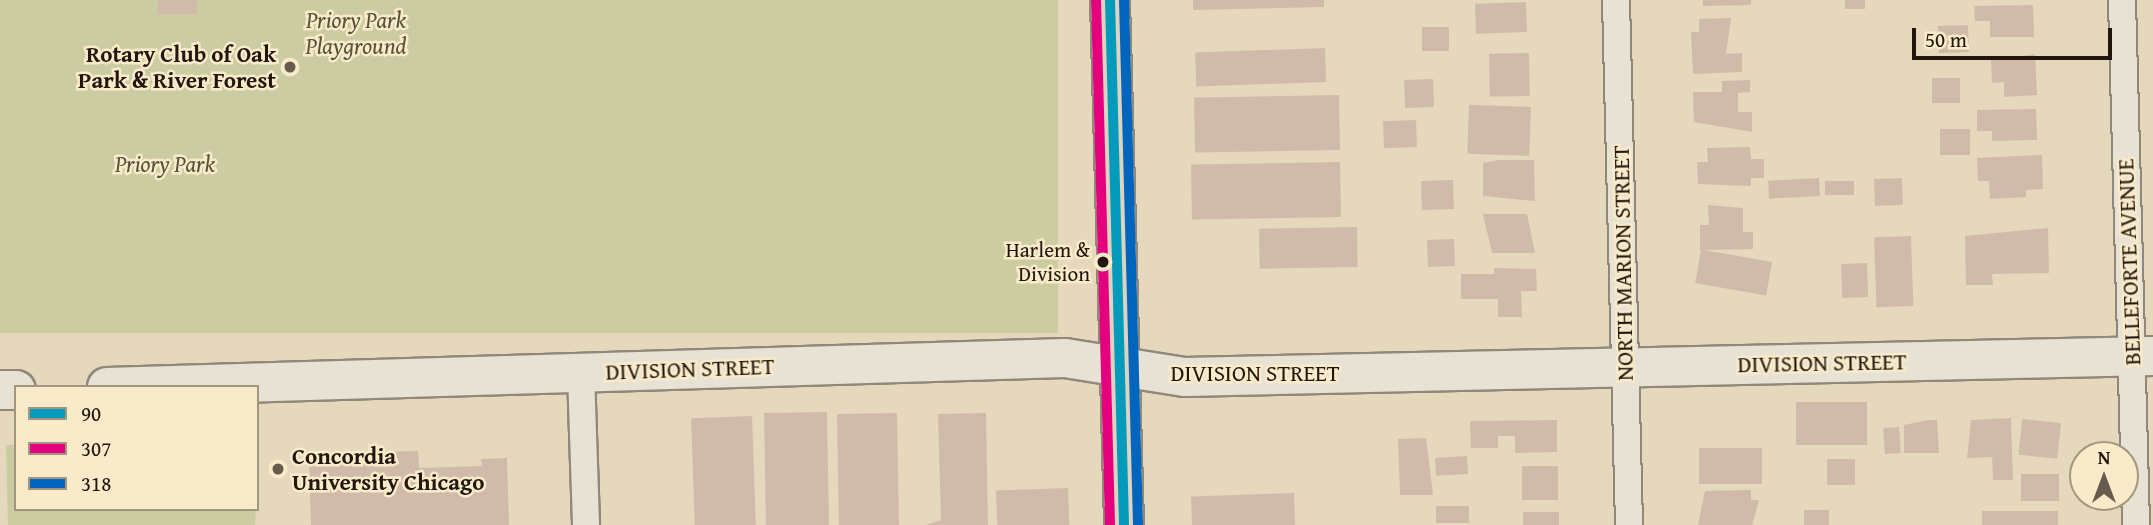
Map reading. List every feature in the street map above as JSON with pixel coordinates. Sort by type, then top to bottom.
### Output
[{"type":"main road","points":[[1110,0],[1124,525]]},
{"type":"street","name":"NORTH MARION STREET","points":[[1616,0],[1629,525]]},
{"type":"street","name":"BELLEFORTE AVENUE","points":[[2122,0],[2142,356],[2136,525]]},
{"type":"street","name":"DIVISION STREET","points":[[175,385],[1065,358],[1120,370],[1185,377],[2142,356]]},
{"type":"street","points":[[582,373],[586,525]]},
{"type":"green space","name":"Priory Park","points":[[0,0],[1058,0],[1058,333],[0,333]]},
{"type":"green space","points":[[6,445],[14,445],[14,511],[256,511],[255,525],[8,525]]},
{"type":"building","points":[[158,0],[197,0],[197,14],[158,14]]},
{"type":"building","points":[[1193,0],[1324,0],[1324,7],[1193,10]]},
{"type":"building","points":[[1703,0],[1751,0],[1751,5],[1703,6]]},
{"type":"building","points":[[1845,0],[1865,0],[1865,9],[1845,9]]},
{"type":"building","points":[[1526,2],[1527,32],[1476,34],[1475,4]]},
{"type":"building","points":[[2033,5],[2034,37],[1990,37],[1990,21],[1975,21],[1974,6]]},
{"type":"building","points":[[1731,18],[1726,54],[1742,53],[1742,72],[1693,74],[1691,32],[1699,32],[1699,19]]},
{"type":"building","points":[[1968,25],[1969,52],[1939,53],[1938,26]]},
{"type":"building","points":[[1422,27],[1449,27],[1449,51],[1422,51]]},
{"type":"building","points":[[1325,48],[1326,82],[1196,87],[1195,53]]},
{"type":"building","points":[[1529,53],[1530,96],[1490,97],[1489,54]]},
{"type":"building","points":[[2035,54],[2037,95],[2004,97],[2004,82],[1992,83],[1991,60]]},
{"type":"building","points":[[1932,78],[1960,78],[1960,103],[1932,103]]},
{"type":"building","points":[[1433,79],[1434,107],[1405,108],[1404,80]]},
{"type":"building","points":[[1750,80],[1750,92],[1738,93],[1738,112],[1752,112],[1752,132],[1694,122],[1693,92],[1722,92],[1722,81]]},
{"type":"building","points":[[1339,95],[1340,150],[1195,153],[1194,98]]},
{"type":"building","points":[[1469,105],[1531,107],[1529,156],[1467,154]]},
{"type":"building","points":[[2036,109],[2037,140],[1992,141],[1992,131],[1977,131],[1977,110]]},
{"type":"building","points":[[1416,120],[1417,147],[1384,148],[1383,121]]},
{"type":"building","points":[[1940,129],[1970,129],[1970,155],[1940,155]]},
{"type":"building","points":[[1750,147],[1751,159],[1764,159],[1764,178],[1751,178],[1751,186],[1698,184],[1697,162],[1708,162],[1707,148]]},
{"type":"building","points":[[2042,155],[2043,189],[2026,190],[2026,197],[1990,199],[1989,181],[1978,181],[1977,158]]},
{"type":"building","points":[[1498,160],[1534,160],[1535,201],[1483,196],[1483,163]]},
{"type":"building","points":[[1340,162],[1341,217],[1192,220],[1191,165]]},
{"type":"building","points":[[1819,178],[1820,196],[1769,199],[1768,181]]},
{"type":"building","points":[[1902,178],[1903,205],[1875,206],[1874,179]]},
{"type":"building","points":[[1453,180],[1454,209],[1422,210],[1421,181]]},
{"type":"building","points":[[1825,181],[1854,181],[1854,195],[1825,195]]},
{"type":"building","points":[[1708,205],[1743,208],[1743,232],[1753,232],[1753,249],[1700,250],[1700,225],[1709,225]]},
{"type":"building","points":[[1483,214],[1527,214],[1535,253],[1492,253]]},
{"type":"building","points":[[1357,227],[1358,267],[1260,269],[1259,229]]},
{"type":"building","points":[[2048,228],[2049,273],[1992,274],[1993,285],[1966,285],[1965,236]]},
{"type":"building","points":[[1911,236],[1913,306],[1876,307],[1874,237]]},
{"type":"building","points":[[1454,239],[1455,266],[1428,267],[1427,240]]},
{"type":"building","points":[[1701,249],[1772,262],[1766,295],[1695,283]]},
{"type":"building","points":[[1867,263],[1868,297],[1842,298],[1841,264]]},
{"type":"building","points":[[1494,268],[1536,269],[1537,291],[1521,291],[1522,317],[1498,317],[1498,299],[1461,299],[1461,274],[1494,274]]},
{"type":"building","points":[[1796,402],[1867,402],[1867,445],[1796,445]]},
{"type":"building","points":[[827,412],[829,525],[766,525],[764,413]]},
{"type":"building","points":[[897,413],[899,525],[839,525],[837,414]]},
{"type":"building","points":[[986,413],[988,525],[926,525],[941,520],[938,414]]},
{"type":"building","points":[[752,416],[756,525],[695,525],[691,418]]},
{"type":"building","points":[[2011,418],[2013,480],[1993,480],[1992,457],[1967,458],[1971,420]]},
{"type":"building","points":[[2022,419],[2061,423],[2057,459],[2018,455]]},
{"type":"building","points":[[1557,420],[1557,452],[1515,453],[1515,436],[1498,436],[1498,448],[1471,448],[1470,421]]},
{"type":"building","points":[[1937,420],[1939,453],[1904,453],[1904,425]]},
{"type":"building","points":[[1899,427],[1901,453],[1885,454],[1883,428]]},
{"type":"building","points":[[1426,438],[1433,495],[1400,495],[1398,439]]},
{"type":"building","points":[[1699,448],[1762,448],[1762,484],[1699,484]]},
{"type":"building","points":[[418,451],[419,468],[482,466],[481,459],[507,458],[509,525],[311,525],[309,454]]},
{"type":"building","points":[[1467,456],[1468,474],[1436,476],[1435,458]]},
{"type":"building","points":[[1827,459],[1855,459],[1855,485],[1827,485]]},
{"type":"building","points":[[1522,466],[1558,466],[1558,500],[1522,500]]},
{"type":"building","points":[[2021,474],[2059,474],[2059,501],[2021,501]]},
{"type":"building","points":[[1068,488],[1069,525],[997,525],[996,491]]},
{"type":"building","points":[[1751,490],[1751,500],[1759,500],[1752,525],[1698,525],[1705,491]]},
{"type":"building","points":[[1294,493],[1295,525],[1192,525],[1191,497]]},
{"type":"building","points":[[1436,506],[1469,506],[1469,523],[1436,523]]},
{"type":"building","points":[[1804,510],[1829,510],[1829,525],[1804,525]]},
{"type":"building","points":[[1982,511],[2058,511],[2058,525],[1982,525]]},
{"type":"building","points":[[1523,512],[1559,512],[1559,525],[1523,525]]},
{"type":"transit line","name":"307","points":[[1096,0],[1110,525]]},
{"type":"transit line","name":"90","points":[[1110,0],[1124,525]]},
{"type":"transit line","name":"318","points":[[1124,0],[1138,525]]},
{"type":"place","name":"Rotary Club of Oak Park & River Forest","points":[[290,67]]},
{"type":"place","name":"Harlem & Division","points":[[1103,262]]},
{"type":"place","name":"Concordia University Chicago","points":[[278,469]]},
{"type":"park label","name":"Priory Park Playground","points":[[356,33]]}]
